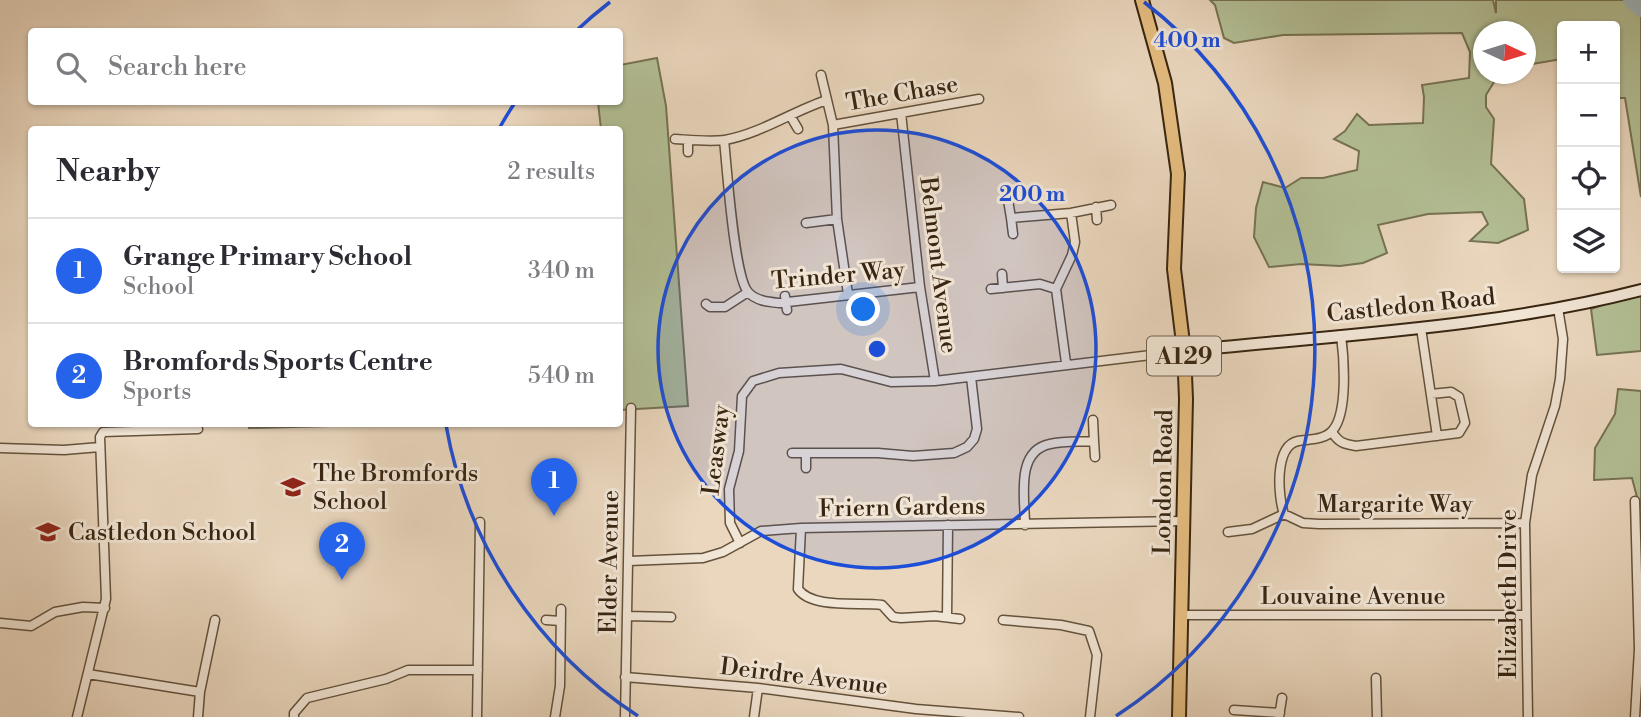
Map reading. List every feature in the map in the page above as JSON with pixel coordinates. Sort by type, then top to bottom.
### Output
[{"type":"main road","name":"London Road","points":[[1142,0],[1165,83],[1174,142],[1178,207],[1174,269],[1184,351],[1186,399],[1179,717]]},
{"type":"street","points":[[821,75],[833,125],[837,219],[848,294]]},
{"type":"street","name":"The Chase","points":[[833,125],[979,99]]},
{"type":"street","points":[[676,139],[724,140],[791,117],[804,107],[827,100]]},
{"type":"street","name":"Belmont Avenue","points":[[901,113],[920,287],[935,381],[1066,363],[1184,351]]},
{"type":"street","points":[[791,117],[798,129]]},
{"type":"street","points":[[688,139],[688,152]]},
{"type":"street","name":"Trinder Way","points":[[724,140],[737,254],[748,292],[762,301],[786,303],[920,287]]},
{"type":"street","points":[[1007,194],[1013,234]]},
{"type":"street","points":[[1011,218],[1072,213],[1111,205]]},
{"type":"street","points":[[1096,208],[1097,220]]},
{"type":"street","points":[[1066,363],[1056,289],[1072,255],[1072,213]]},
{"type":"street","points":[[806,223],[837,219]]},
{"type":"street","points":[[1002,274],[1003,288]]},
{"type":"street","points":[[991,289],[1040,284],[1056,289]]},
{"type":"street","name":"Castledon Road","points":[[1184,351],[1421,328],[1558,308],[1641,290]]},
{"type":"street","points":[[706,304],[710,307],[725,306],[748,292]]},
{"type":"street","name":"Elizabeth Drive","points":[[1528,717],[1525,523],[1532,475],[1555,406],[1560,379],[1563,339],[1558,308]]},
{"type":"street","points":[[1421,328],[1437,436]]},
{"type":"street","points":[[1284,514],[1280,492],[1283,455],[1296,441],[1324,437],[1332,432],[1342,415],[1341,334]]},
{"type":"street","name":"Leasway","points":[[740,543],[730,523],[729,489],[738,451],[742,396],[752,381],[779,373],[841,369],[891,382],[935,381]]},
{"type":"street","points":[[792,453],[878,453],[913,456],[954,453],[967,447],[974,439],[977,429],[971,377]]},
{"type":"street","points":[[1332,432],[1343,444],[1356,446],[1459,433],[1465,423],[1461,402],[1451,392],[1431,394]]},
{"type":"street","name":"Elder Avenue","points":[[625,717],[631,408]]},
{"type":"street","points":[[1093,420],[1095,457]]},
{"type":"street","points":[[77,717],[105,608],[100,437],[103,432],[198,429]]},
{"type":"street","points":[[1025,525],[1025,471],[1029,458],[1038,448],[1050,444],[1094,441]]},
{"type":"street","points":[[0,449],[64,450],[100,447]]},
{"type":"street","points":[[806,453],[806,468]]},
{"type":"street","points":[[1635,501],[1639,649],[1635,717]]},
{"type":"street","name":"Margarite Way","points":[[1228,532],[1252,529],[1284,514],[1303,523],[1319,524],[1525,523]]},
{"type":"street","name":"Friern Gardens","points":[[629,561],[704,558],[723,552],[761,531],[801,528],[1183,521]]},
{"type":"street","points":[[477,717],[480,522]]},
{"type":"street","points":[[947,617],[948,525]]},
{"type":"street","points":[[801,528],[798,589],[803,596],[814,600],[882,606],[893,617],[960,619]]},
{"type":"street","points":[[0,623],[31,626],[55,612],[83,607],[105,608]]},
{"type":"street","points":[[555,717],[560,686],[561,609]]},
{"type":"street","name":"Louvaine Avenue","points":[[1180,615],[1525,615]]},
{"type":"street","points":[[627,616],[671,617]]},
{"type":"street","points":[[198,717],[200,692],[215,620]]},
{"type":"street","points":[[546,620],[561,621]]},
{"type":"street","points":[[1003,620],[1061,625],[1089,631],[1097,655],[1090,717]]},
{"type":"street","points":[[294,717],[294,713],[307,698],[386,680],[408,670],[478,670]]},
{"type":"street","points":[[88,674],[200,692]]},
{"type":"street","name":"Deirdre Avenue","points":[[625,677],[758,688],[916,713],[1019,717]]},
{"type":"street","points":[[1376,678],[1377,717]]},
{"type":"street","points":[[754,717],[758,688]]},
{"type":"street","points":[[1234,710],[1280,715],[1282,698]]},
{"type":"green space","points":[[1210,0],[1493,0],[1496,13],[1496,0],[1641,0],[1641,197],[1625,98],[1620,98],[1620,21],[1557,21],[1557,60],[1536,63],[1536,21],[1473,21],[1473,84],[1493,84],[1486,95],[1486,107],[1494,119],[1491,164],[1524,199],[1528,230],[1498,243],[1470,241],[1488,224],[1482,212],[1428,214],[1378,225],[1387,253],[1363,263],[1269,267],[1254,237],[1256,208],[1263,182],[1285,188],[1301,178],[1323,178],[1357,170],[1359,151],[1334,139],[1345,131],[1357,114],[1369,125],[1423,123],[1422,85],[1469,78],[1470,52],[1462,33],[1283,35],[1234,43],[1224,38],[1215,5]]},
{"type":"green space","points":[[657,58],[666,106],[688,406],[623,410],[623,126],[601,126],[598,105],[623,105],[623,64]]},
{"type":"green space","points":[[1641,292],[1641,351],[1597,355],[1591,309]]},
{"type":"green space","points":[[1618,389],[1641,391],[1641,589],[1638,501],[1632,478],[1594,480],[1595,448],[1615,414]]},
{"type":"waterway","points":[[1630,0],[1641,10]]},
{"type":"place","name":"The Bromfords School","points":[[293,487]]},
{"type":"place","name":"Grange Primary School","points":[[554,516]]},
{"type":"place","name":"Castledon School","points":[[48,532]]},
{"type":"place","name":"Bromfords Sports Centre","points":[[342,580]]}]
